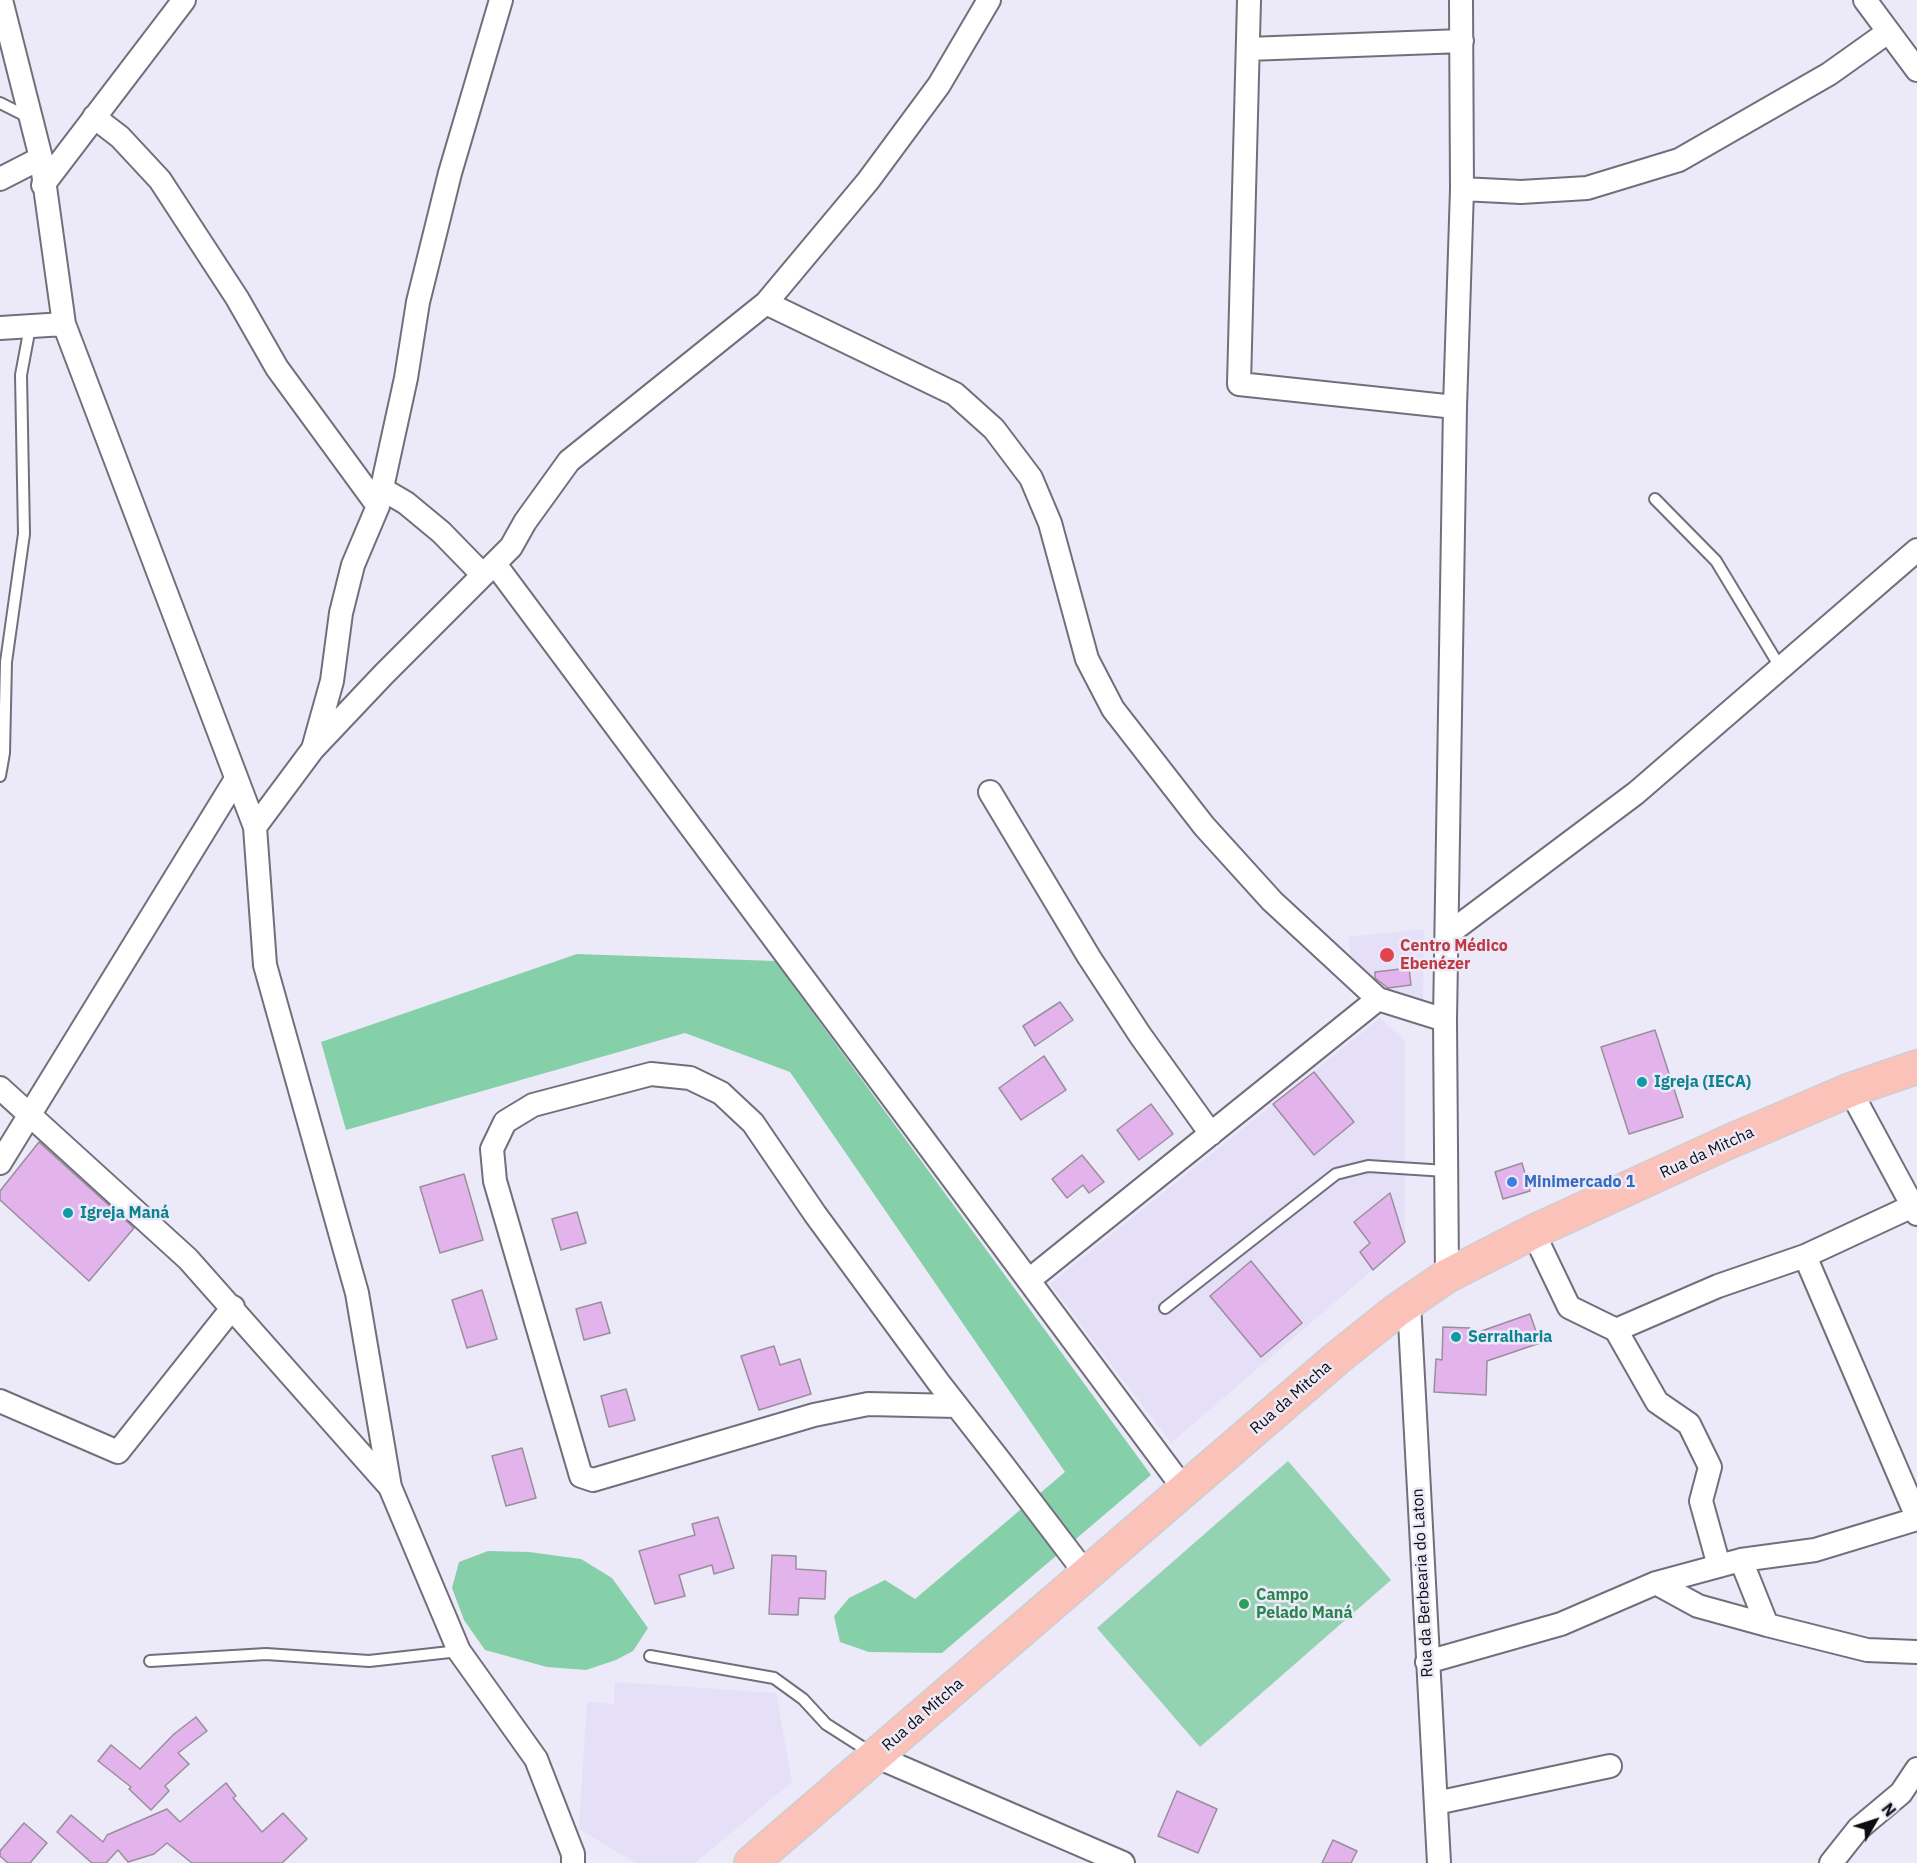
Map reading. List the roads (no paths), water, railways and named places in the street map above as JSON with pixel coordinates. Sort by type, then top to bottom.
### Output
[{"type":"main road","name":"Rua da Mitcha","points":[[751,1863],[1336,1359],[1447,1276],[1533,1232],[1850,1090],[1917,1067]]},
{"type":"street","points":[[1,0],[33,119],[41,158],[64,324],[255,827],[265,965],[357,1293],[390,1487],[459,1651],[536,1759],[573,1854],[573,1863]]},
{"type":"street","points":[[43,185],[184,0]]},
{"type":"street","points":[[313,749],[332,681],[340,613],[353,565],[380,498],[406,378],[418,302],[450,173],[501,0]]},
{"type":"street","points":[[255,827],[313,749],[511,547],[525,522],[569,461],[766,303],[868,181],[939,85],[989,0]]},
{"type":"street","points":[[1249,0],[1239,384],[1455,407]]},
{"type":"street","points":[[1447,1276],[1445,1020],[1455,407],[1462,189],[1461,0]]},
{"type":"street","points":[[1865,0],[1917,70]]},
{"type":"street","points":[[1462,189],[1521,192],[1587,188],[1678,160],[1829,74],[1888,32]]},
{"type":"street","points":[[1248,48],[1462,41]]},
{"type":"street","points":[[94,117],[120,137],[160,180],[237,298],[277,368],[380,498],[406,503],[489,569],[1029,1280],[1184,1489]]},
{"type":"street","points":[[0,179],[41,158]]},
{"type":"street","points":[[766,303],[956,394],[994,429],[1031,478],[1050,523],[1087,659],[1113,709],[1204,826],[1272,901],[1378,999],[1445,1020]]},
{"type":"street","points":[[0,328],[64,324]]},
{"type":"street","points":[[1448,934],[1636,793],[1917,550]]},
{"type":"street","points":[[0,1163],[236,779]]},
{"type":"street","points":[[990,792],[1127,1015],[1211,1134]]},
{"type":"street","points":[[1029,1280],[1378,999]]},
{"type":"street","points":[[957,1406],[868,1404],[814,1416],[593,1480],[581,1476],[495,1181],[492,1149],[505,1122],[534,1104],[651,1074],[690,1078],[721,1093],[753,1123],[815,1214],[957,1406],[1086,1574]]},
{"type":"street","points":[[0,1088],[32,1114],[188,1259],[233,1307],[390,1487]]},
{"type":"street","points":[[1616,1330],[1718,1286],[1805,1256],[1916,1208],[1850,1090]]},
{"type":"street","points":[[1533,1232],[1569,1307],[1616,1330],[1657,1402],[1689,1424],[1710,1467],[1701,1501],[1730,1563],[1767,1625]]},
{"type":"street","points":[[1427,1662],[1561,1624],[1656,1583],[1730,1563],[1815,1550],[1917,1518],[1805,1256]]},
{"type":"street","name":"Rua da Berbearia do Laton","points":[[1409,1303],[1439,1863]]},
{"type":"street","points":[[0,1401],[118,1452],[233,1307]]},
{"type":"street","points":[[1656,1583],[1698,1606],[1767,1625],[1867,1650],[1917,1652]]},
{"type":"street","points":[[875,1756],[1123,1863]]},
{"type":"street","points":[[1436,1803],[1610,1766]]},
{"type":"street","points":[[1831,1863],[1858,1829],[1901,1792],[1917,1769]]},
{"type":"lane","points":[[0,103],[33,119]]},
{"type":"lane","points":[[0,776],[4,753],[6,662],[24,534],[21,375],[30,327]]},
{"type":"lane","points":[[1655,499],[1716,561],[1780,668]]},
{"type":"lane","points":[[1165,1308],[1336,1173],[1368,1166],[1446,1171]]},
{"type":"lane","points":[[150,1660],[266,1654],[369,1661],[459,1651]]},
{"type":"lane","points":[[650,1656],[774,1678],[803,1699],[826,1724],[875,1756]]},
{"type":"place","name":"Centro Médico Ebenézer","points":[[1387,955]]},
{"type":"place","name":"Igreja (IECA)","points":[[1642,1082]]},
{"type":"place","name":"Minimercado 1","points":[[1512,1182]]},
{"type":"place","name":"Igreja Maná","points":[[68,1213]]},
{"type":"place","name":"Serralharia","points":[[1456,1337]]},
{"type":"place","name":"Campo Pelado Maná","points":[[1244,1604]]}]
